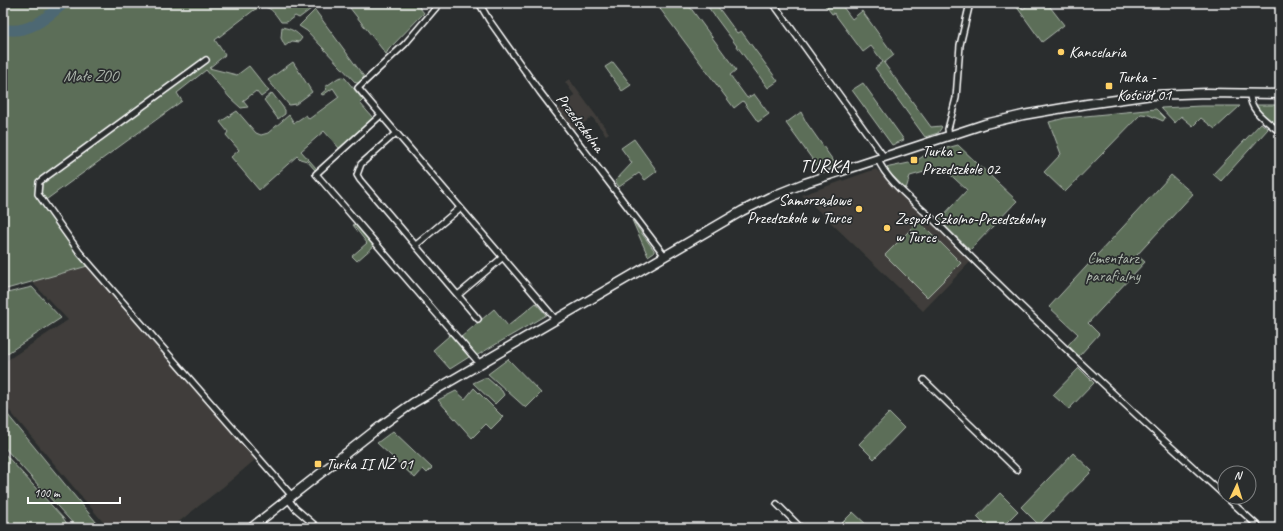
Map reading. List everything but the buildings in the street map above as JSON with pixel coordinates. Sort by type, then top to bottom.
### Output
[{"type":"main road","points":[[251,528],[388,420],[413,403],[742,211],[770,197],[881,158],[996,121],[1023,115],[1106,101],[1164,94],[1280,94]]},
{"type":"street","points":[[440,3],[405,44],[358,88],[555,320]]},
{"type":"street","name":"Przedszkolna","points":[[479,3],[489,20],[540,92],[665,256]]},
{"type":"street","points":[[773,3],[881,158],[880,167],[887,176],[931,217],[990,277],[1217,490]]},
{"type":"street","points":[[949,136],[948,129],[956,98],[960,45],[970,3]]},
{"type":"street","points":[[206,60],[39,182],[38,194],[80,253],[290,498],[295,508],[318,528]]},
{"type":"street","points":[[1250,94],[1250,100],[1253,108],[1280,132]]},
{"type":"street","points":[[381,115],[316,174],[480,364]]},
{"type":"street","points":[[396,133],[361,164],[357,175],[478,319]]},
{"type":"street","points":[[416,245],[460,208]]},
{"type":"street","points":[[458,295],[503,258]]},
{"type":"street","points":[[924,380],[1017,470]]},
{"type":"street","points":[[777,504],[801,528]]},
{"type":"street","points":[[1234,505],[1260,528]]},
{"type":"shaded area","points":[[569,79],[609,133],[606,135],[592,117],[573,131],[557,110],[575,96],[565,82]]},
{"type":"shaded area","name":"Zespół Szkolno-Przedszkolny w Turce","points":[[876,169],[972,260],[923,311],[802,195]]},
{"type":"shaded area","points":[[91,265],[256,459],[171,528],[108,528],[3,403],[3,363],[68,320],[32,282]]},
{"type":"green space","name":"Małe ZOO","points":[[3,3],[310,3],[311,9],[299,18],[295,16],[287,22],[281,22],[276,14],[270,9],[263,7],[259,8],[254,10],[215,40],[225,55],[209,68],[237,75],[249,66],[269,91],[261,97],[256,91],[243,101],[248,107],[241,108],[230,98],[206,70],[177,93],[182,101],[43,202],[91,265],[3,290]]},
{"type":"green space","points":[[346,3],[416,3],[424,13],[386,54]]},
{"type":"green space","points":[[659,3],[687,3],[736,70],[730,75],[747,98],[754,94],[769,114],[758,122],[743,101],[734,108],[658,6]]},
{"type":"green space","points":[[705,3],[715,3],[737,33],[741,31],[778,81],[768,88]]},
{"type":"green space","points":[[840,3],[852,19],[862,11],[894,55],[884,63],[931,127],[942,127],[938,133],[925,137],[875,68],[883,62],[871,46],[863,52],[834,13],[832,14],[824,4]]},
{"type":"green space","points":[[1014,3],[1019,3],[1023,9],[1031,3],[1047,3],[1064,25],[1042,42]]},
{"type":"green space","points":[[315,10],[365,78],[358,83],[356,83],[307,31],[299,26]]},
{"type":"green space","points":[[282,27],[293,31],[302,38],[299,42],[292,41],[285,46],[281,38]]},
{"type":"green space","points":[[293,62],[312,92],[296,104],[289,105],[268,80]]},
{"type":"green space","points":[[613,62],[631,85],[622,91],[605,67]]},
{"type":"green space","points":[[342,77],[345,78],[363,100],[360,103],[373,118],[340,149],[324,131],[301,151],[317,169],[315,170],[307,161],[300,159],[297,156],[259,190],[231,157],[239,150],[226,135],[228,132],[220,122],[237,111],[256,133],[261,135],[268,133],[289,115],[294,123],[306,115],[309,119],[339,97],[333,88],[323,95],[321,94],[327,89],[325,87]]},
{"type":"green space","points":[[863,83],[904,140],[892,145],[852,90]]},
{"type":"green space","points":[[272,93],[285,110],[285,114],[278,119],[264,100]]},
{"type":"green space","points":[[1254,105],[1280,105],[1280,129],[1257,109]]},
{"type":"green space","points":[[1240,106],[1215,129],[1201,118],[1193,126],[1181,116],[1175,123],[1161,108]]},
{"type":"green space","points":[[1156,109],[1165,118],[1163,121],[1149,115],[1141,114],[1065,192],[1044,172],[1061,154],[1049,122],[1065,118]]},
{"type":"green space","points":[[801,112],[806,122],[837,166],[820,170],[786,123]]},
{"type":"green space","points":[[1261,123],[1268,129],[1221,181],[1213,174]]},
{"type":"green space","points":[[634,139],[657,171],[645,180],[639,173],[619,187],[615,181],[632,163],[621,148]]},
{"type":"green space","points":[[958,145],[1017,201],[970,250],[939,220],[967,190],[942,167],[910,176],[906,189],[885,168],[916,161],[928,153]]},
{"type":"green space","name":"Cmentarz parafialny","points":[[1171,175],[1193,194],[1137,255],[1145,262],[1088,323],[1099,334],[1079,356],[1068,345],[1078,334],[1049,307]]},
{"type":"green space","points":[[632,220],[654,250],[654,252],[648,256]]},
{"type":"green space","points":[[919,221],[961,263],[927,297],[885,255]]},
{"type":"green space","points":[[355,224],[374,246],[357,261],[352,256],[367,243],[353,225]]},
{"type":"green space","points":[[32,287],[61,318],[3,356],[3,294]]},
{"type":"green space","points":[[536,303],[546,315],[476,356],[460,338],[494,309],[508,326]]},
{"type":"green space","points":[[450,335],[469,357],[450,369],[433,350]]},
{"type":"green space","points":[[508,359],[541,393],[526,408],[488,374]]},
{"type":"green space","points":[[1079,368],[1094,383],[1069,409],[1053,395]]},
{"type":"green space","points":[[487,378],[502,391],[504,395],[495,404],[473,383]]},
{"type":"green space","points":[[474,388],[503,417],[491,429],[486,424],[472,438],[438,400],[456,391],[465,399]]},
{"type":"green space","points":[[3,409],[101,528],[77,528],[3,446]]},
{"type":"green space","points":[[889,413],[904,428],[874,459],[859,444]]},
{"type":"green space","points":[[393,431],[432,468],[427,473],[423,469],[415,478],[377,443]]},
{"type":"green space","points":[[3,452],[63,518],[70,528],[3,528]]},
{"type":"green space","points":[[1073,453],[1092,471],[1039,525],[1021,507]]},
{"type":"green space","points":[[1000,493],[1018,511],[1001,528],[988,528],[977,517]]},
{"type":"green space","points":[[853,512],[868,526],[866,528],[837,528]]},
{"type":"waterway","points":[[3,29],[21,30],[29,27],[36,24],[64,3]]},
{"type":"place","name":"Kancelaria","points":[[1061,52]]},
{"type":"place","name":"Turka - Kościół 01","points":[[1109,86]]},
{"type":"place","name":"Turka - Przedszkole 02","points":[[914,160]]},
{"type":"place","name":"Samorządowe Przedszkole w Turce","points":[[859,209]]},
{"type":"place","name":"Zespół Szkolno-Przedszkolny w Turce","points":[[887,228]]},
{"type":"place","name":"Turka II NŻ 01","points":[[318,464]]},
{"type":"district","name":"TURKA","points":[[825,166]]}]
